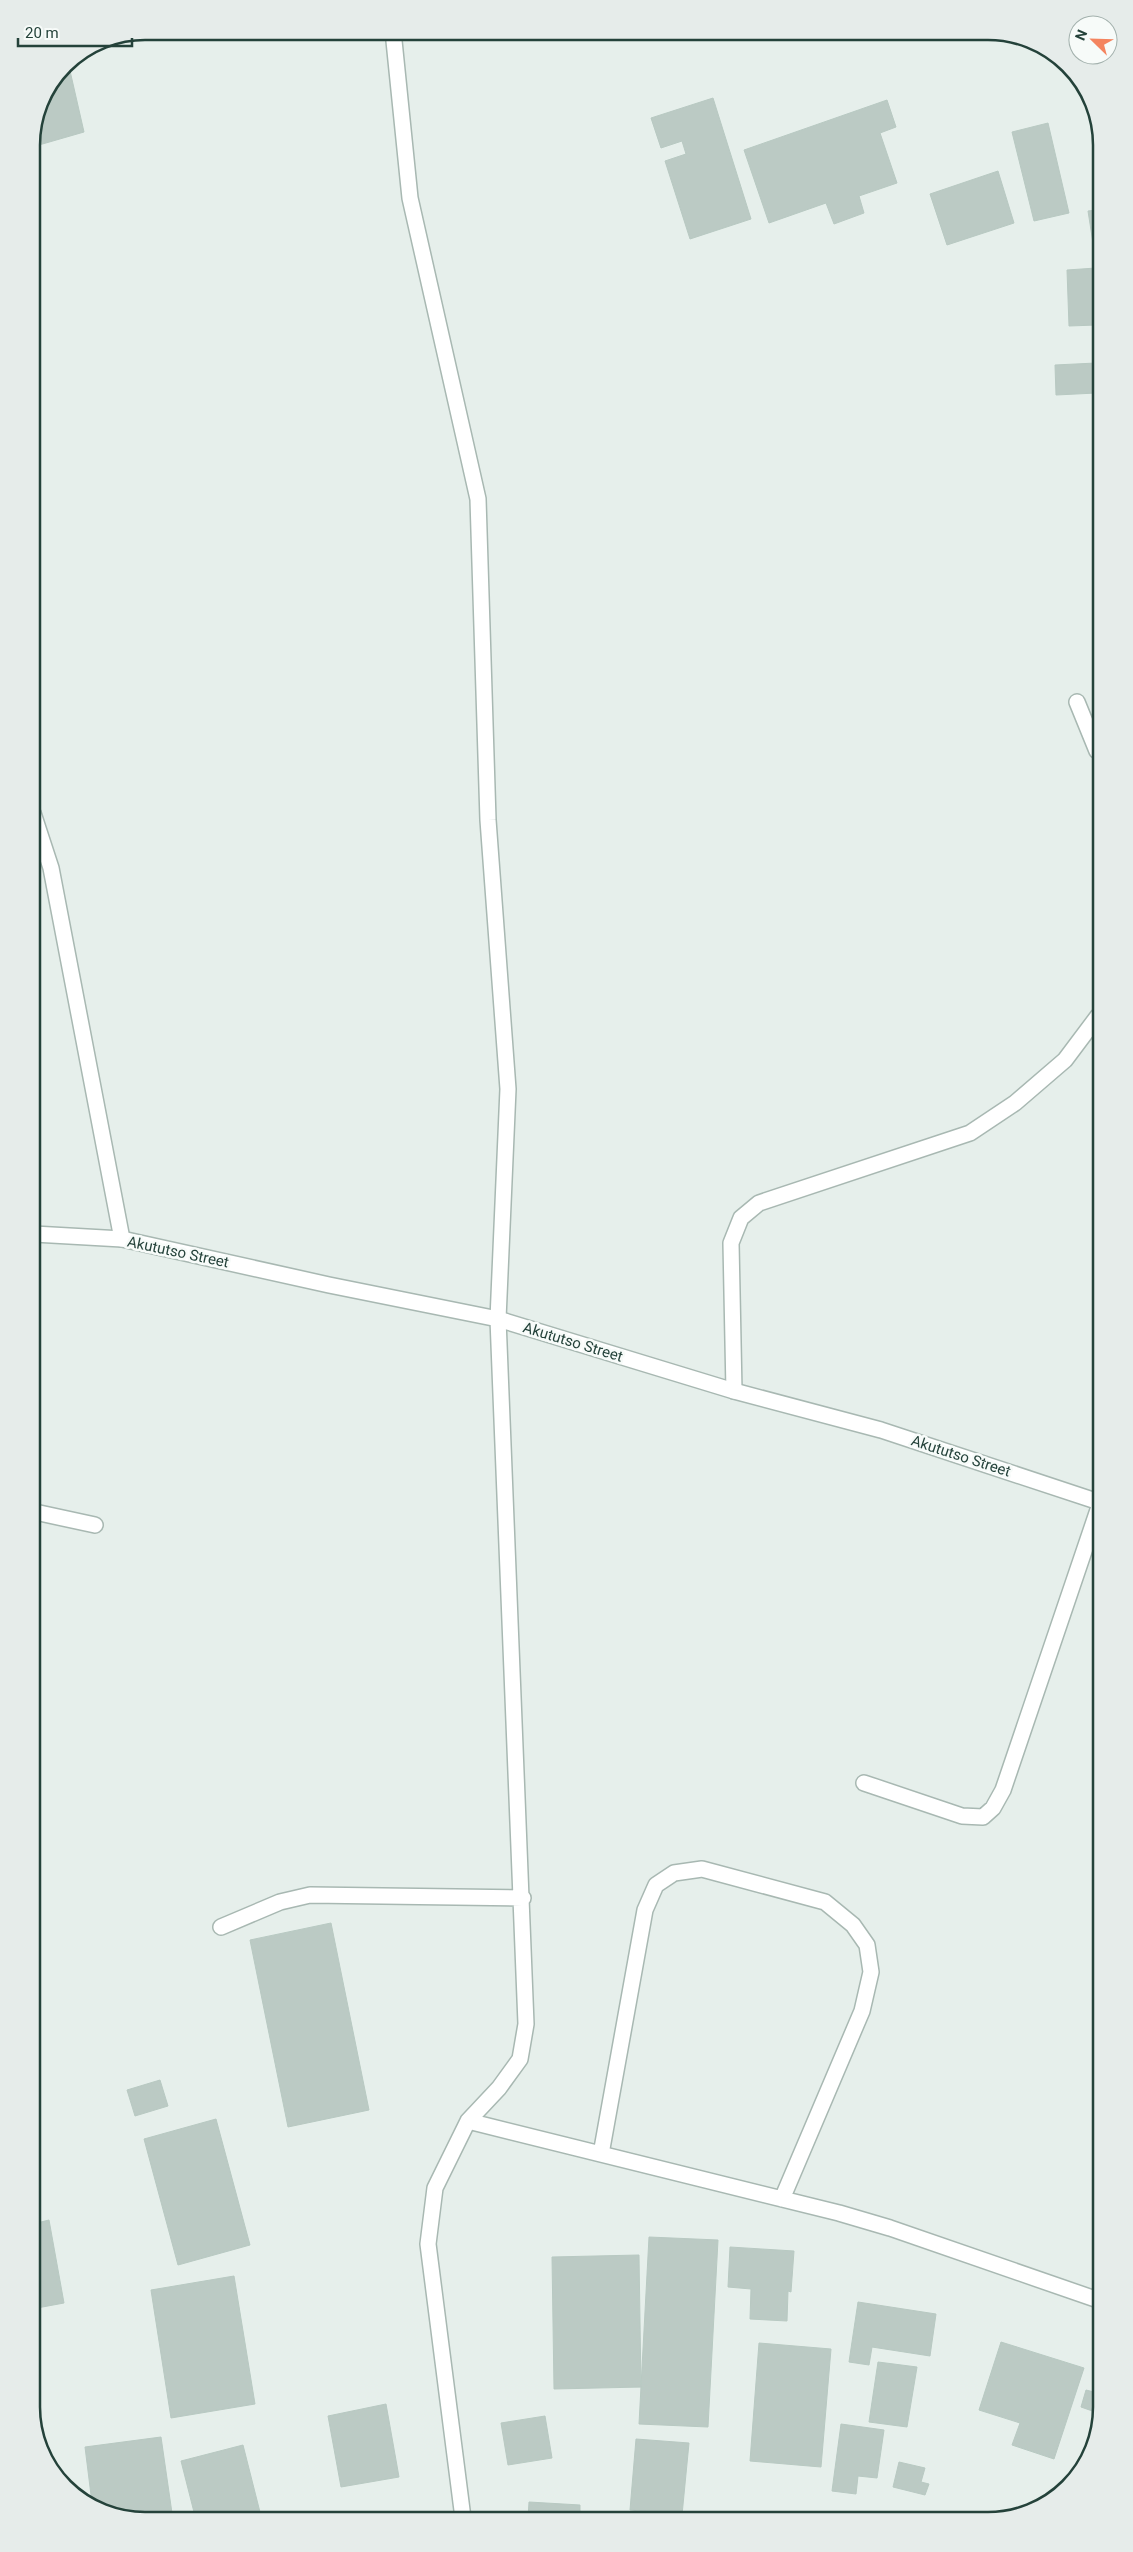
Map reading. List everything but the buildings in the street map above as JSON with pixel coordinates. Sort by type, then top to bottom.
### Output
[{"type":"street","points":[[393,40],[410,198],[478,499],[488,820],[508,1089],[498,1319],[523,1898],[526,2024],[520,2059],[499,2088],[468,2121],[435,2188],[428,2244],[462,2512]]},
{"type":"street","points":[[1077,702],[1093,742]]},
{"type":"street","points":[[40,834],[51,868],[122,1239]]},
{"type":"street","points":[[734,1391],[732,1243],[741,1218],[759,1203],[970,1133],[1015,1103],[1064,1060],[1093,1022]]},
{"type":"street","name":"Akututso Street","points":[[40,1234],[122,1239],[329,1285],[498,1319],[734,1391],[881,1430],[1093,1500]]},
{"type":"street","points":[[40,1513],[95,1525]]},
{"type":"street","points":[[864,1783],[962,1816],[983,1817],[993,1808],[1003,1790],[1093,1525]]},
{"type":"street","points":[[601,2154],[645,1910],[656,1885],[674,1873],[702,1869],[825,1902],[853,1925],[867,1945],[871,1972],[862,2012],[782,2199]]},
{"type":"street","points":[[220,1927],[280,1902],[310,1895],[523,1898]]},
{"type":"street","points":[[468,2121],[782,2199],[890,2228],[1093,2298]]}]
